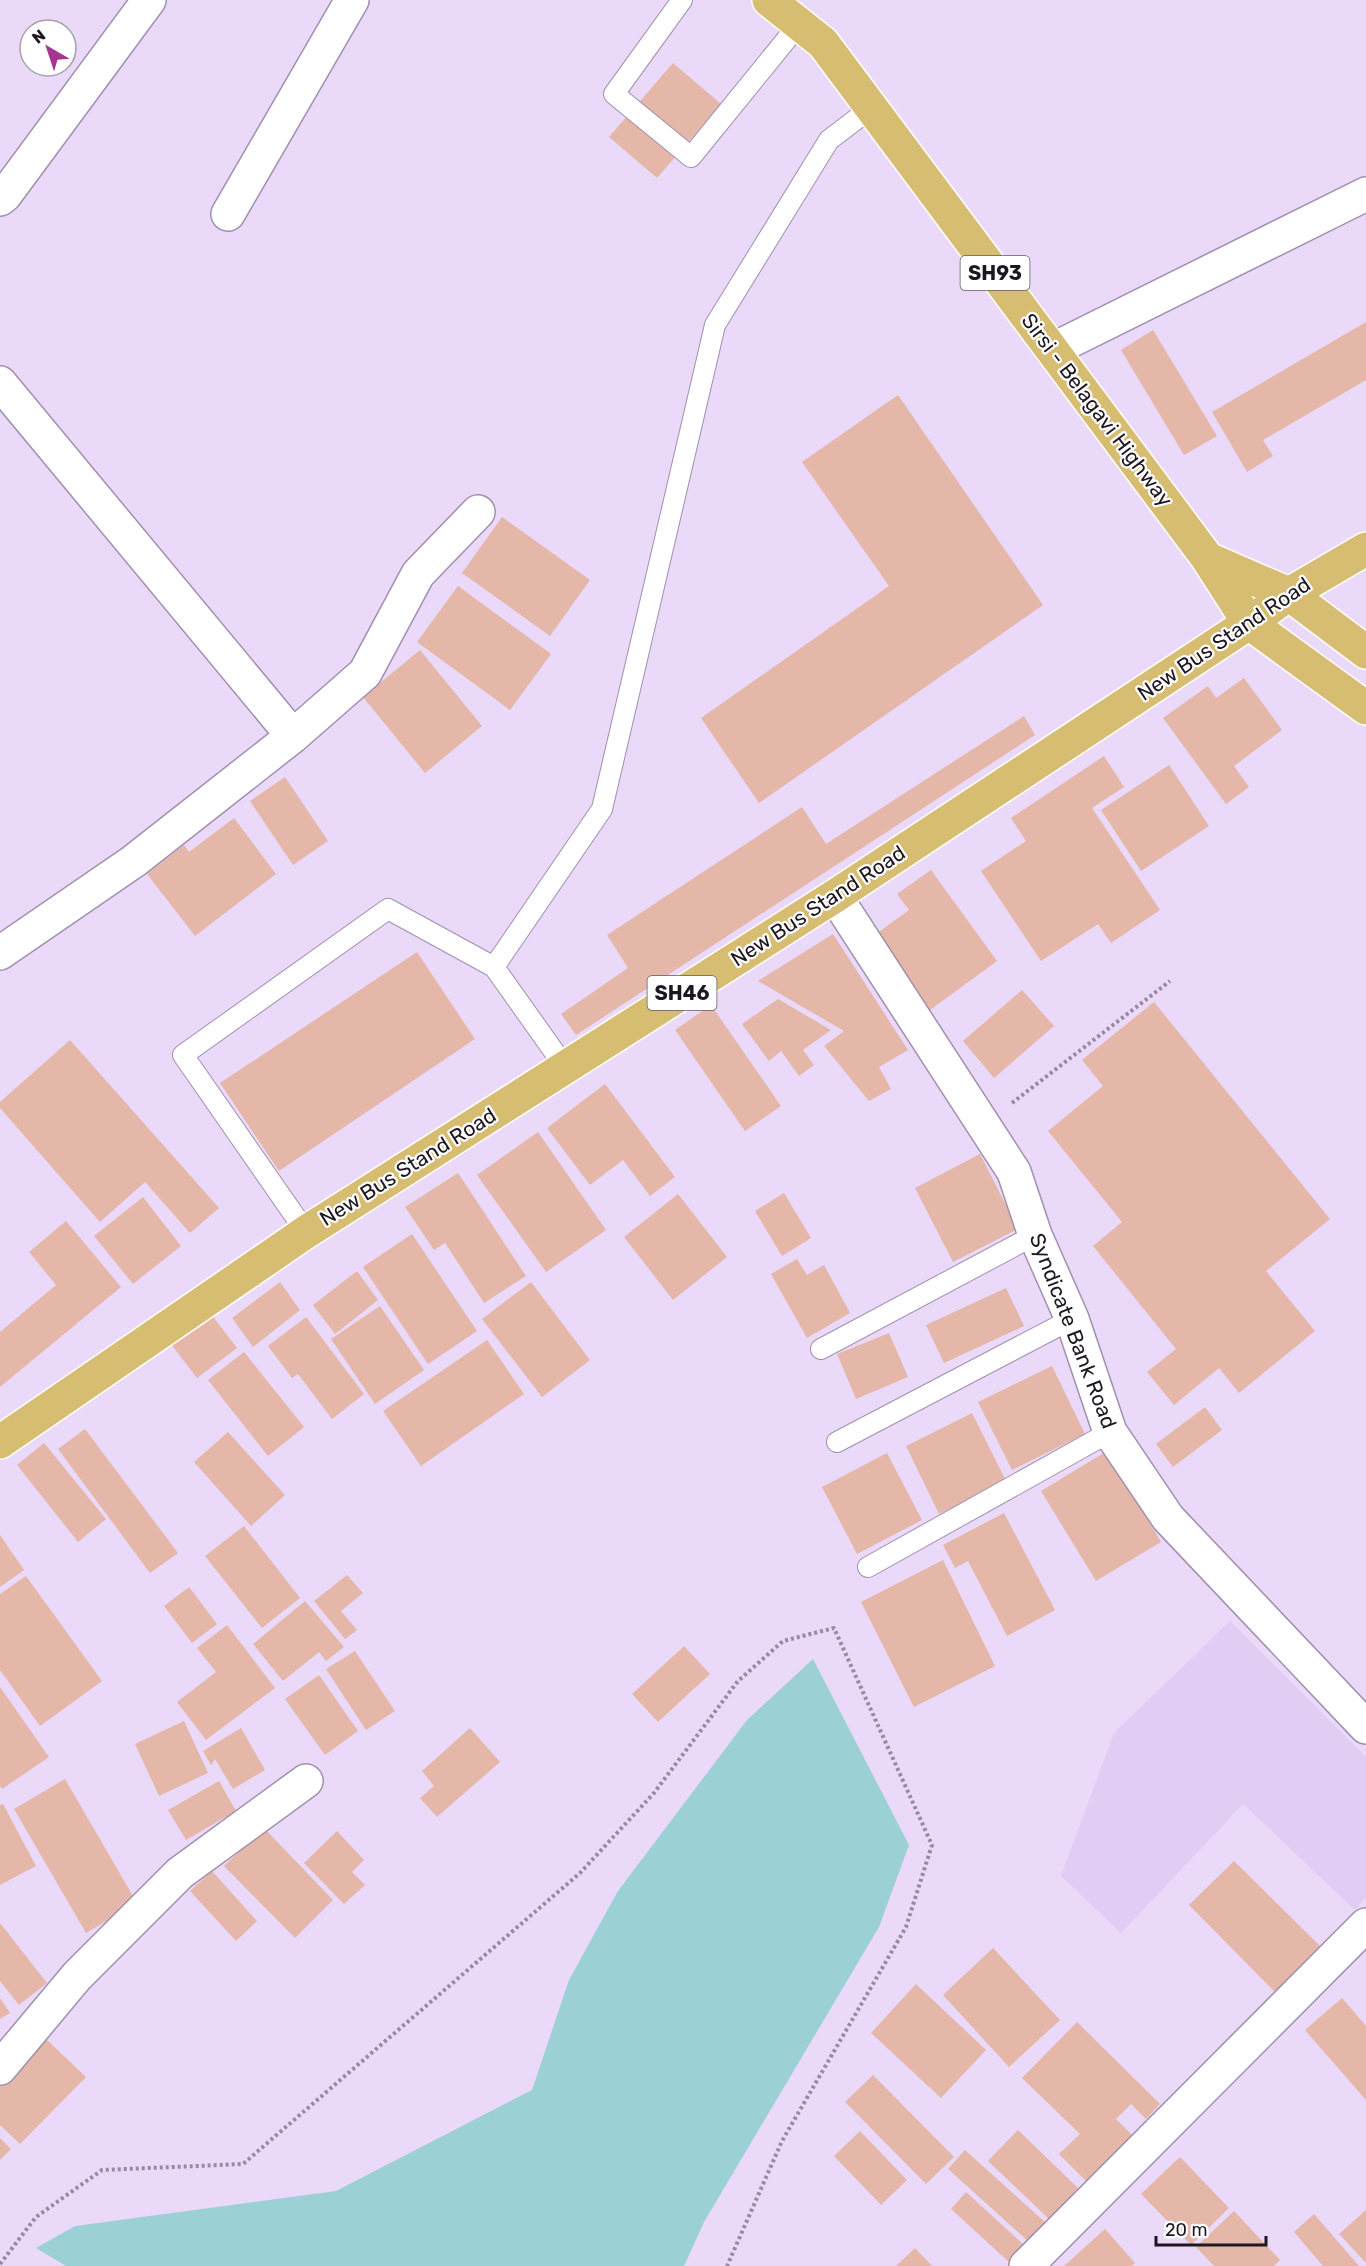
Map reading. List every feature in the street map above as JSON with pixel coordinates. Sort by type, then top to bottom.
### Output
[{"type":"main road","name":"Sirsi - Belagavi Highway","points":[[788,9],[823,43],[1208,559],[1289,594]]},
{"type":"main road","name":"New Bus Stand Road","points":[[0,1442],[306,1232],[835,896],[1249,623],[1289,594],[1366,549]]},
{"type":"main road","name":"SH93","points":[[1208,559],[1249,623],[1366,708]]},
{"type":"main road","name":"SH93","points":[[1289,594],[1366,652]]},
{"type":"street","points":[[0,199],[149,0]]},
{"type":"street","points":[[228,214],[352,0]]},
{"type":"street","points":[[1052,350],[1366,194]]},
{"type":"street","points":[[0,382],[293,736]]},
{"type":"street","points":[[0,953],[134,861],[293,736],[365,673],[418,574],[478,512]]},
{"type":"street","name":"Syndicate Bank Road","points":[[835,896],[1014,1172],[1035,1235],[1072,1319],[1110,1432],[1168,1518],[1366,1727]]},
{"type":"street","points":[[0,2068],[77,1976],[180,1874],[306,1781]]},
{"type":"street","points":[[1026,2266],[1366,1925]]},
{"type":"lane","points":[[682,0],[614,94],[691,157],[788,9]]},
{"type":"lane","points":[[494,967],[602,809],[715,325],[829,140],[871,108]]},
{"type":"lane","points":[[306,1232],[183,1054],[388,909],[494,967],[565,1067]]},
{"type":"lane","points":[[821,1349],[1035,1235]]},
{"type":"lane","points":[[837,1442],[1072,1319]]},
{"type":"lane","points":[[868,1567],[1110,1432]]},
{"type":"path","points":[[983,1126],[1170,981]]},
{"type":"path","points":[[0,2264],[36,2217],[102,2170],[243,2164],[580,1873],[654,1793],[738,1681],[783,1641],[834,1628],[932,1845],[906,1928],[782,2141],[727,2266]]},
{"type":"shaded area","points":[[1230,1621],[1366,1757],[1366,1897],[1355,1910],[1243,1804],[1121,1933],[1061,1876],[1114,1733]]},
{"type":"shaded area","points":[[813,1659],[909,1845],[879,1927],[704,2222],[684,2266],[66,2266],[36,2248],[75,2226],[336,2191],[532,2090],[569,1980],[618,1891],[747,1720]]},
{"type":"building","points":[[673,63],[721,104],[657,178],[609,137]]},
{"type":"building","points":[[1366,322],[1366,380],[1263,440],[1273,456],[1247,472],[1212,412]]},
{"type":"building","points":[[1153,330],[1217,436],[1184,455],[1121,350]]},
{"type":"building","points":[[898,395],[1043,605],[759,803],[701,718],[889,586],[802,462]]},
{"type":"building","points":[[502,517],[590,580],[550,636],[462,573]]},
{"type":"building","points":[[458,586],[551,654],[510,710],[417,642]]},
{"type":"building","points":[[420,650],[482,726],[425,773],[363,697]]},
{"type":"building","points":[[1244,678],[1282,730],[1234,766],[1249,787],[1226,804],[1163,718],[1208,686],[1216,698]]},
{"type":"building","points":[[1024,716],[1035,735],[576,1035],[561,1014],[628,968],[607,935],[802,807],[826,844]]},
{"type":"building","points":[[1104,756],[1124,787],[1092,808],[1160,910],[1111,943],[1098,924],[1041,961],[981,871],[1026,841],[1011,818]]},
{"type":"building","points":[[1169,765],[1209,826],[1141,871],[1101,810]]},
{"type":"building","points":[[285,777],[328,841],[293,865],[250,801]]},
{"type":"building","points":[[234,818],[276,874],[195,936],[147,874],[184,845],[189,852]]},
{"type":"building","points":[[931,870],[997,961],[930,1010],[876,934],[909,910],[897,894]]},
{"type":"building","points":[[833,934],[908,1050],[879,1067],[891,1089],[869,1101],[824,1046],[844,1031],[758,981]]},
{"type":"building","points":[[417,952],[475,1039],[279,1171],[220,1083]]},
{"type":"building","points":[[1022,990],[1054,1026],[994,1078],[963,1041]]},
{"type":"building","points":[[778,999],[831,1030],[803,1050],[814,1065],[799,1076],[781,1051],[769,1061],[742,1024]]},
{"type":"building","points":[[1154,1002],[1330,1219],[1266,1271],[1315,1331],[1239,1393],[1219,1368],[1174,1405],[1147,1372],[1176,1349],[1093,1246],[1122,1222],[1048,1131],[1103,1086],[1082,1060]]},
{"type":"building","points":[[711,1005],[781,1106],[745,1131],[675,1030]]},
{"type":"building","points":[[70,1040],[219,1208],[190,1233],[145,1182],[100,1222],[0,1108],[0,1102]]},
{"type":"building","points":[[605,1084],[675,1177],[650,1196],[623,1160],[590,1185],[547,1128]]},
{"type":"building","points":[[538,1132],[606,1230],[546,1272],[477,1175]]},
{"type":"building","points":[[980,1154],[1018,1229],[953,1262],[915,1188]]},
{"type":"building","points":[[458,1173],[526,1276],[484,1303],[445,1243],[434,1250],[405,1207]]},
{"type":"building","points":[[784,1193],[811,1238],[782,1256],[755,1211]]},
{"type":"building","points":[[678,1194],[727,1257],[673,1300],[624,1237]]},
{"type":"building","points":[[143,1197],[181,1246],[133,1284],[94,1236]]},
{"type":"building","points":[[66,1221],[121,1287],[0,1387],[0,1332],[56,1285],[29,1252]]},
{"type":"building","points":[[412,1234],[477,1331],[428,1364],[363,1267]]},
{"type":"building","points":[[797,1259],[807,1275],[824,1265],[850,1313],[807,1338],[771,1274]]},
{"type":"building","points":[[357,1271],[378,1300],[335,1334],[313,1305]]},
{"type":"building","points":[[280,1282],[300,1310],[253,1347],[232,1318]]},
{"type":"building","points":[[531,1282],[590,1360],[542,1397],[482,1319]]},
{"type":"building","points":[[1006,1288],[1024,1326],[944,1363],[926,1325]]},
{"type":"building","points":[[380,1306],[424,1370],[375,1404],[331,1339]]},
{"type":"building","points":[[211,1314],[237,1348],[197,1378],[171,1344]]},
{"type":"building","points":[[306,1317],[364,1394],[332,1419],[298,1374],[292,1378],[268,1346]]},
{"type":"building","points":[[889,1333],[908,1377],[856,1399],[837,1354]]},
{"type":"building","points":[[487,1340],[524,1394],[421,1466],[383,1411]]},
{"type":"building","points":[[244,1352],[304,1427],[268,1456],[208,1380]]},
{"type":"building","points":[[1052,1366],[1085,1434],[1012,1470],[978,1402]]},
{"type":"building","points":[[1205,1407],[1222,1430],[1173,1467],[1156,1444]]},
{"type":"building","points":[[972,1413],[1006,1481],[939,1514],[906,1446]]},
{"type":"building","points":[[85,1429],[178,1553],[150,1573],[58,1449]]},
{"type":"building","points":[[228,1432],[285,1495],[251,1526],[194,1462]]},
{"type":"building","points":[[44,1443],[106,1519],[78,1542],[17,1465]]},
{"type":"building","points":[[1107,1451],[1161,1542],[1096,1581],[1041,1491]]},
{"type":"building","points":[[887,1453],[922,1520],[857,1554],[822,1487]]},
{"type":"building","points":[[1004,1513],[1055,1610],[1007,1636],[968,1561],[955,1568],[943,1545]]},
{"type":"building","points":[[244,1526],[300,1598],[262,1628],[205,1556]]},
{"type":"building","points":[[0,1535],[24,1570],[0,1587]]},
{"type":"building","points":[[943,1560],[995,1666],[914,1707],[861,1602]]},
{"type":"building","points":[[347,1575],[363,1593],[341,1611],[357,1630],[345,1639],[314,1601]]},
{"type":"building","points":[[26,1576],[102,1681],[40,1726],[0,1670],[0,1594]]},
{"type":"building","points":[[189,1587],[217,1624],[192,1643],[164,1606]]},
{"type":"building","points":[[305,1601],[344,1647],[326,1661],[319,1652],[283,1681],[253,1644]]},
{"type":"building","points":[[227,1625],[275,1688],[206,1740],[177,1702],[216,1672],[197,1648]]},
{"type":"building","points":[[684,1646],[710,1674],[658,1722],[632,1694]]},
{"type":"building","points":[[355,1651],[395,1711],[366,1730],[326,1669]]},
{"type":"building","points":[[319,1675],[358,1731],[325,1755],[285,1699]]},
{"type":"building","points":[[0,1687],[49,1757],[2,1789],[0,1786]]},
{"type":"building","points":[[184,1721],[208,1773],[159,1796],[135,1744]]},
{"type":"building","points":[[241,1728],[265,1770],[233,1789],[215,1759],[211,1765],[203,1751]]},
{"type":"building","points":[[470,1728],[500,1762],[437,1817],[420,1798],[434,1786],[422,1771]]},
{"type":"building","points":[[65,1779],[137,1903],[86,1933],[14,1809]]},
{"type":"building","points":[[219,1781],[236,1811],[186,1840],[168,1810]]},
{"type":"building","points":[[3,1804],[36,1866],[0,1885],[0,1805]]},
{"type":"building","points":[[264,1828],[333,1900],[295,1938],[224,1866]]},
{"type":"building","points":[[337,1831],[364,1860],[352,1872],[365,1885],[344,1904],[304,1863]]},
{"type":"building","points":[[1234,1861],[1321,1947],[1275,1992],[1189,1905]]},
{"type":"building","points":[[212,1871],[257,1921],[236,1941],[190,1891]]},
{"type":"building","points":[[0,1923],[47,1983],[19,2005],[0,1981]]},
{"type":"building","points":[[993,1948],[1060,2020],[1009,2067],[943,1995]]},
{"type":"building","points":[[916,1984],[986,2050],[941,2098],[871,2033]]},
{"type":"building","points":[[0,1998],[10,2013],[0,2019]]},
{"type":"building","points":[[1342,1998],[1366,2026],[1366,2100],[1305,2030]]},
{"type":"building","points":[[1077,2022],[1160,2104],[1146,2119],[1131,2104],[1116,2119],[1132,2135],[1086,2181],[1059,2154],[1080,2134],[1022,2078]]},
{"type":"building","points":[[46,2039],[86,2077],[20,2144],[0,2125],[0,2087]]},
{"type":"building","points":[[873,2075],[954,2157],[926,2184],[845,2102]]},
{"type":"building","points":[[1018,2130],[1078,2188],[1049,2219],[988,2161]]},
{"type":"building","points":[[860,2131],[907,2180],[881,2205],[834,2156]]},
{"type":"building","points":[[0,2138],[11,2149],[0,2160]]},
{"type":"building","points":[[965,2150],[1046,2223],[1029,2242],[948,2169]]},
{"type":"building","points":[[1180,2157],[1229,2208],[1191,2245],[1141,2194]]},
{"type":"building","points":[[966,2192],[1025,2246],[1010,2263],[951,2209]]},
{"type":"building","points":[[1366,2210],[1366,2263],[1339,2234]]},
{"type":"building","points":[[1234,2211],[1280,2260],[1274,2266],[1214,2266],[1196,2247]]},
{"type":"building","points":[[1314,2214],[1359,2266],[1323,2266],[1294,2232]]},
{"type":"building","points":[[1105,2229],[1135,2263],[1132,2266],[1064,2266]]},
{"type":"building","points":[[915,2248],[932,2266],[896,2266]]}]
